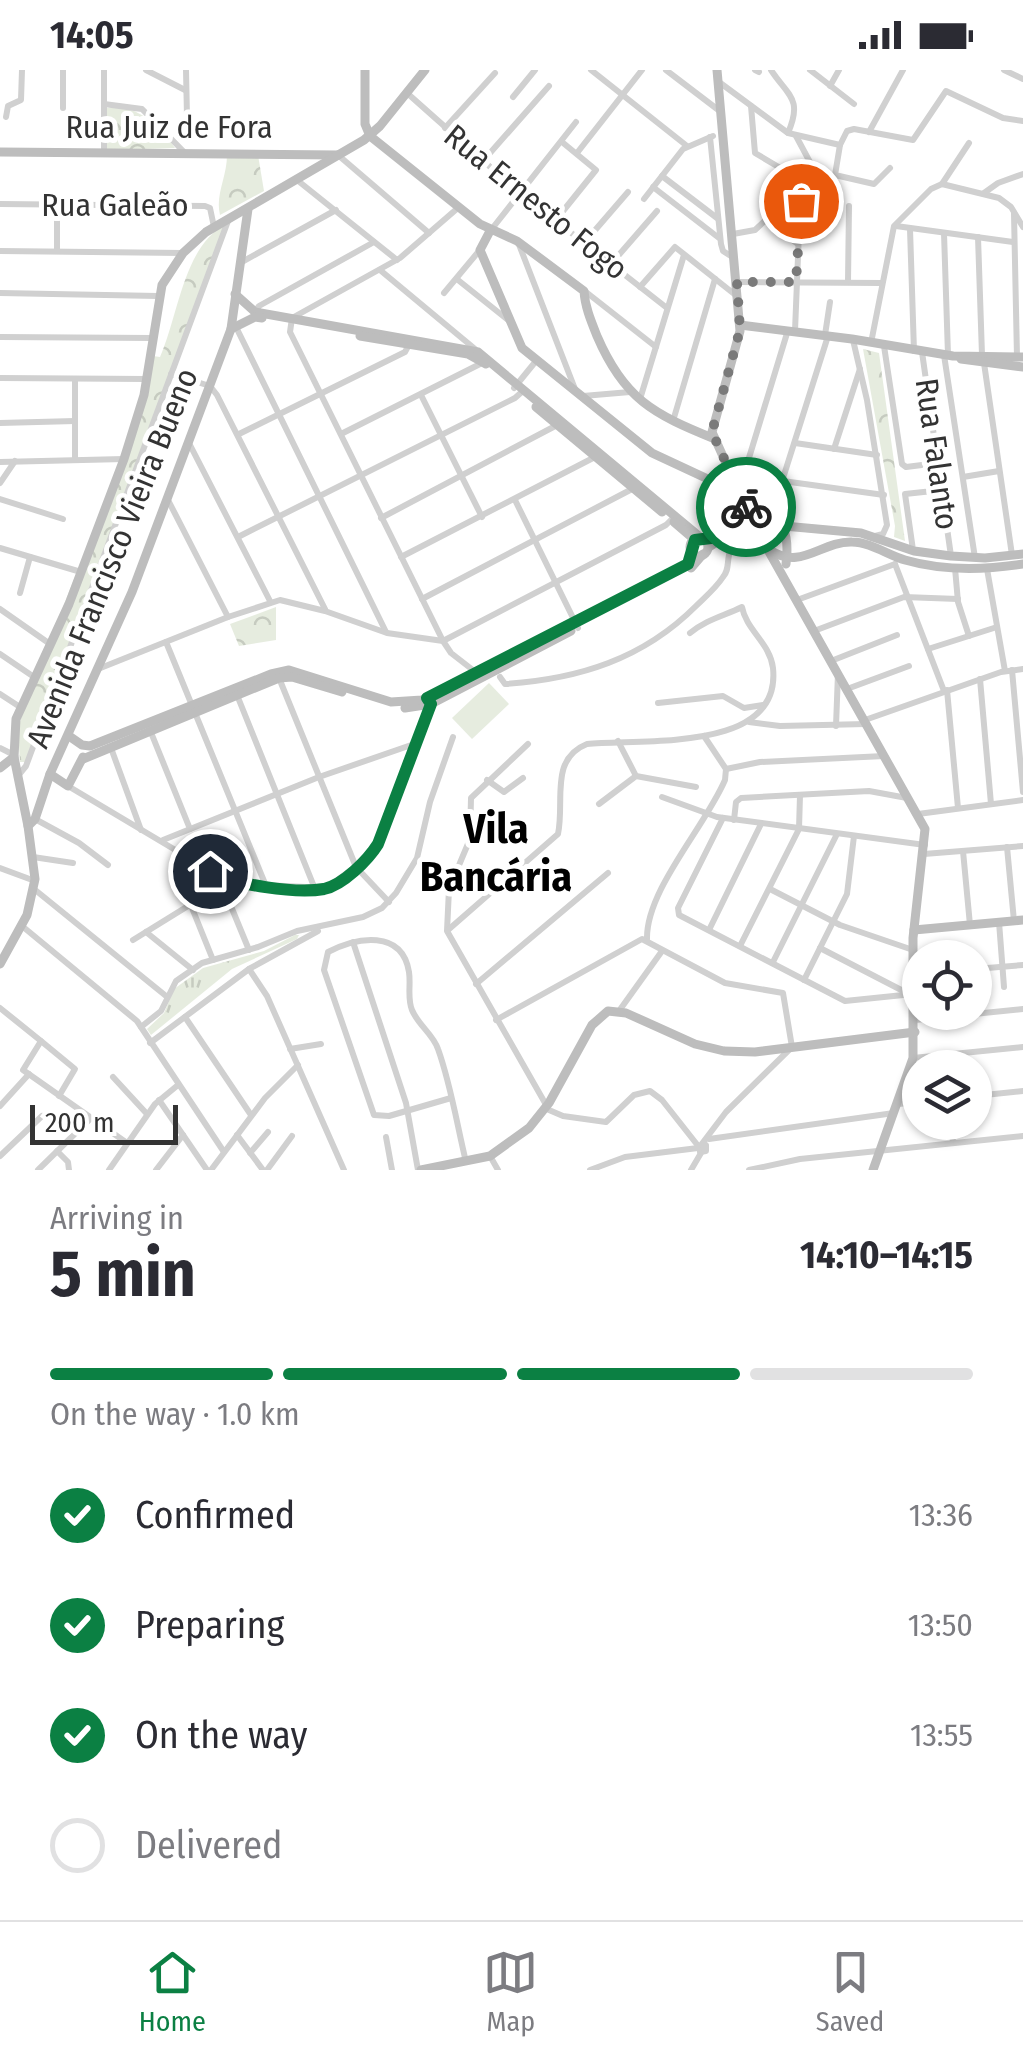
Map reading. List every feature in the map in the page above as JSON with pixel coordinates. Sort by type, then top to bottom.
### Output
[{"type":"main road","points":[[366,70],[365,124],[370,136],[490,231],[517,241],[584,291],[589,317],[610,368],[636,396],[673,421],[715,439]]},
{"type":"main road","points":[[0,964],[22,926],[34,885],[29,819],[14,731],[20,707],[81,572],[124,460],[144,395],[158,296],[167,274],[182,253],[214,227],[370,136],[425,70]]},
{"type":"main road","points":[[718,76],[740,325],[712,422],[715,439],[767,548],[926,829],[914,940]]},
{"type":"main road","name":"Rua Juiz de Fora","points":[[0,152],[338,156]]},
{"type":"main road","name":"Avenida Francisco Vieira Bueno","points":[[29,819],[69,736],[168,500],[234,328],[248,209]]},
{"type":"main road","points":[[490,231],[480,250],[519,345],[652,453],[740,489],[772,513],[784,526],[788,540],[783,573]]},
{"type":"main road","points":[[235,294],[255,314],[468,354],[519,389]]},
{"type":"main road","points":[[234,328],[255,314]]},
{"type":"main road","points":[[740,325],[852,338],[1023,367]]},
{"type":"main road","points":[[410,342],[458,341],[478,352],[701,545]]},
{"type":"main road","points":[[983,359],[1020,357]]},
{"type":"main road","points":[[82,758],[192,709],[279,678],[292,677],[399,708],[429,701],[688,564],[701,545],[752,520]]},
{"type":"main road","points":[[784,526],[873,536],[913,551],[952,556],[1018,555]]},
{"type":"main road","points":[[767,548],[786,558],[804,557],[858,542],[900,562],[987,569],[1023,564]]},
{"type":"main road","points":[[783,573],[804,557]]},
{"type":"main road","points":[[69,736],[90,746],[288,670],[391,702],[429,701]]},
{"type":"main road","points":[[50,774],[68,786],[82,758],[82,745]]},
{"type":"main road","points":[[0,768],[17,764]]},
{"type":"main road","points":[[914,930],[1018,921]]},
{"type":"main road","points":[[0,938],[9,949]]},
{"type":"main road","points":[[420,1170],[454,1167],[490,1156],[529,1128],[546,1108],[596,1020],[608,1011],[619,1011],[714,1050],[792,1048],[915,1032],[914,1050]]},
{"type":"main road","points":[[875,1170],[902,1091]]},
{"type":"street","points":[[6,117],[8,105],[21,100],[22,70]]},
{"type":"street","points":[[62,108],[63,70]]},
{"type":"street","points":[[104,70],[104,152]]},
{"type":"street","points":[[146,70],[186,91]]},
{"type":"street","points":[[186,70],[187,117]]},
{"type":"street","points":[[512,97],[535,70]]},
{"type":"street","points":[[591,70],[687,146]]},
{"type":"street","points":[[577,153],[642,70]]},
{"type":"street","points":[[666,70],[722,113]]},
{"type":"street","points":[[774,70],[794,101],[791,134]]},
{"type":"street","points":[[810,70],[854,104]]},
{"type":"street","points":[[830,86],[839,70]]},
{"type":"street","points":[[868,132],[903,70]]},
{"type":"street","points":[[1004,70],[1023,79]]},
{"type":"street","points":[[445,128],[495,72]]},
{"type":"street","points":[[718,76],[791,134],[819,179],[801,201],[792,330],[740,489]]},
{"type":"street","points":[[483,161],[549,86]]},
{"type":"street","points":[[890,168],[874,184],[835,175],[840,145],[850,129],[913,140],[946,91],[1003,118],[1023,122]]},
{"type":"street","name":"Rua Ernesto Fogo","points":[[407,93],[520,193],[667,308]]},
{"type":"street","points":[[104,104],[142,109],[184,152]]},
{"type":"street","points":[[751,105],[755,153],[782,168],[788,240],[798,244]]},
{"type":"street","points":[[490,231],[576,122]]},
{"type":"street","points":[[644,199],[687,146],[723,132]]},
{"type":"street","points":[[791,134],[840,145]]},
{"type":"street","points":[[710,137],[720,239],[724,251],[735,258]]},
{"type":"street","points":[[556,221],[596,170],[562,142]]},
{"type":"street","points":[[942,184],[969,143]]},
{"type":"street","points":[[338,156],[429,233]]},
{"type":"street","points":[[984,194],[998,183],[1023,174]]},
{"type":"street","points":[[662,176],[732,228],[754,230],[783,204]]},
{"type":"street","points":[[297,180],[396,260]]},
{"type":"street","points":[[871,342],[894,226],[931,188],[942,184],[1002,200],[1023,227]]},
{"type":"street","points":[[654,187],[720,239]]},
{"type":"street","points":[[584,243],[628,192]]},
{"type":"street","name":"Rua Galeão","points":[[0,204],[205,206],[212,212],[214,227]]},
{"type":"street","points":[[57,251],[58,204]]},
{"type":"street","points":[[848,282],[849,206]]},
{"type":"street","points":[[459,207],[396,260],[292,321],[290,332],[443,641],[451,653],[478,675]]},
{"type":"street","points":[[239,264],[336,210]]},
{"type":"street","points":[[611,264],[657,212]]},
{"type":"street","points":[[1014,212],[1020,357]]},
{"type":"street","points":[[0,748],[17,764],[228,220]]},
{"type":"street","points":[[894,226],[1013,242]]},
{"type":"street","name":"Rua Falanto","points":[[910,229],[918,352],[952,556]]},
{"type":"street","points":[[944,233],[948,356],[975,558]]},
{"type":"street","points":[[978,237],[983,359],[1018,555]]},
{"type":"street","points":[[517,241],[578,396],[636,396],[656,347],[684,255]]},
{"type":"street","points":[[255,314],[259,306],[374,242]]},
{"type":"street","points":[[640,287],[675,247],[738,297]]},
{"type":"street","points":[[444,293],[480,250]]},
{"type":"street","points":[[0,251],[182,253]]},
{"type":"street","points":[[380,270],[458,341]]},
{"type":"street","points":[[673,421],[715,279]]},
{"type":"street","points":[[458,280],[509,321]]},
{"type":"street","points":[[737,282],[882,283]]},
{"type":"street","points":[[584,291],[656,347]]},
{"type":"street","points":[[0,293],[158,296]]},
{"type":"street","points":[[772,513],[826,335],[830,302]]},
{"type":"street","points":[[234,328],[386,633]]},
{"type":"street","points":[[0,337],[152,338]]},
{"type":"street","points":[[852,338],[884,495],[886,530],[873,536]]},
{"type":"street","points":[[239,434],[405,352],[410,342]]},
{"type":"street","points":[[884,346],[902,464],[938,464]]},
{"type":"street","points":[[238,537],[441,436],[519,389],[536,361]]},
{"type":"street","points":[[340,434],[483,362]]},
{"type":"street","points":[[834,449],[861,368]]},
{"type":"street","points":[[171,374],[210,386],[239,434],[325,610]]},
{"type":"street","points":[[0,378],[146,379]]},
{"type":"street","points":[[75,460],[76,378]]},
{"type":"street","points":[[421,395],[482,517]]},
{"type":"street","points":[[0,423],[76,421]]},
{"type":"street","points":[[381,518],[561,424]]},
{"type":"street","points":[[189,442],[270,602]]},
{"type":"street","points":[[795,443],[877,455]]},
{"type":"street","points":[[401,557],[597,454]]},
{"type":"street","points":[[0,462],[124,460]]},
{"type":"street","points":[[0,483],[15,462]]},
{"type":"street","points":[[963,477],[1000,471]]},
{"type":"street","points":[[783,481],[884,495]]},
{"type":"street","points":[[422,599],[636,486]]},
{"type":"street","points":[[913,551],[905,494],[942,490]]},
{"type":"street","points":[[0,499],[64,519]]},
{"type":"street","points":[[168,500],[228,617]]},
{"type":"street","points":[[515,500],[577,625]]},
{"type":"street","points":[[97,670],[270,602],[290,601],[386,633],[443,641],[674,518]]},
{"type":"street","points":[[500,677],[505,684],[522,683],[602,668],[649,645],[691,612],[724,576],[731,546],[752,520]]},
{"type":"street","points":[[0,548],[81,572]]},
{"type":"street","points":[[20,593],[30,557]]},
{"type":"street","points":[[797,600],[900,562],[908,597],[945,690],[958,808]]},
{"type":"street","points":[[955,568],[958,599],[969,636]]},
{"type":"street","points":[[918,814],[1023,796],[1009,670],[987,569]]},
{"type":"street","points":[[814,631],[908,597],[958,599]]},
{"type":"street","points":[[447,930],[558,834],[561,772],[572,751],[587,744],[704,736],[732,730],[749,722],[763,707],[772,682],[771,658],[742,607],[690,632]]},
{"type":"street","points":[[0,609],[50,644]]},
{"type":"street","points":[[928,650],[997,627]]},
{"type":"street","points":[[831,661],[898,635]]},
{"type":"street","points":[[166,642],[266,886]]},
{"type":"street","points":[[0,654],[34,677]]},
{"type":"street","points":[[847,689],[909,666]]},
{"type":"street","points":[[749,722],[836,726],[866,722],[945,690],[1023,669]]},
{"type":"street","points":[[836,726],[838,674]]},
{"type":"street","points":[[279,678],[356,867],[389,902]]},
{"type":"street","points":[[980,679],[991,804]]},
{"type":"street","points":[[0,694],[20,707]]},
{"type":"street","points":[[237,695],[315,889]]},
{"type":"street","points":[[658,703],[723,696],[744,708],[763,707]]},
{"type":"street","points":[[68,786],[221,881],[315,889],[334,885],[378,844],[429,701]]},
{"type":"street","points":[[763,707],[766,725]]},
{"type":"street","points":[[150,730],[190,829]]},
{"type":"street","points":[[647,940],[650,914],[721,788],[726,769],[704,736]]},
{"type":"street","points":[[141,1027],[161,1011],[176,981],[193,970],[290,934],[374,913],[389,902],[418,858],[430,802],[454,737]]},
{"type":"street","points":[[618,741],[636,776]]},
{"type":"street","points":[[162,841],[318,777],[416,743]]},
{"type":"street","points":[[528,744],[470,798],[470,833],[449,889],[447,930],[546,1108],[563,1116],[606,1122],[634,1095],[650,1091],[704,1144]]},
{"type":"street","points":[[110,746],[141,830]]},
{"type":"street","points":[[726,769],[760,762],[885,756]]},
{"type":"street","points":[[599,804],[636,776],[696,787]]},
{"type":"street","points":[[487,780],[504,792],[523,778]]},
{"type":"street","points":[[734,820],[738,799],[876,791],[909,798]]},
{"type":"street","points":[[740,946],[800,828],[800,795]]},
{"type":"street","points":[[662,797],[734,820],[924,849],[963,851],[1023,846]]},
{"type":"street","points":[[724,818],[678,908],[679,914],[848,1002],[902,995]]},
{"type":"street","points":[[29,819],[79,843],[108,865]]},
{"type":"street","points":[[708,930],[762,824]]},
{"type":"street","points":[[772,963],[837,834]]},
{"type":"street","points":[[804,980],[849,889],[854,836]]},
{"type":"street","points":[[1007,847],[1018,921]]},
{"type":"street","points":[[963,851],[970,925]]},
{"type":"street","points":[[33,857],[73,862]]},
{"type":"street","points":[[0,868],[34,885],[166,996]]},
{"type":"street","points":[[476,984],[608,873]]},
{"type":"street","points":[[133,940],[221,881]]},
{"type":"street","points":[[221,881],[249,950]]},
{"type":"street","points":[[770,888],[834,922],[902,946]]},
{"type":"street","points":[[190,903],[213,960]]},
{"type":"street","points":[[999,922],[1004,987]]},
{"type":"street","points":[[22,926],[141,1027],[224,1152]]},
{"type":"street","points":[[150,1043],[248,970],[324,928]]},
{"type":"street","points":[[146,932],[193,970]]},
{"type":"street","points":[[290,934],[298,943]]},
{"type":"street","points":[[451,1098],[383,1117],[371,1110],[327,982],[324,957],[332,950],[353,942],[382,939],[395,946],[405,960],[413,1011],[438,1048],[451,1098],[466,1162]]},
{"type":"street","points":[[496,1020],[634,942],[647,940],[725,983],[780,992],[785,996],[792,1048],[704,1144],[692,1170]]},
{"type":"street","points":[[353,942],[408,1111],[420,1170]]},
{"type":"street","points":[[820,948],[902,989]]},
{"type":"street","points":[[619,1011],[662,951]]},
{"type":"street","points":[[992,967],[1023,964]]},
{"type":"street","points":[[248,970],[267,996],[344,1170]]},
{"type":"street","points":[[0,1008],[75,1069],[58,1096]]},
{"type":"street","points":[[992,1012],[1023,1009]]},
{"type":"street","points":[[184,1016],[250,1116]]},
{"type":"street","points":[[0,1106],[10,1097],[41,1042]]},
{"type":"street","points":[[290,1048],[321,1044]]},
{"type":"street","points":[[992,1050],[1023,1047]]},
{"type":"street","points":[[159,1100],[209,1170],[250,1116],[298,1065]]},
{"type":"street","points":[[26,1072],[127,1142]]},
{"type":"street","points":[[113,1077],[148,1114]]},
{"type":"street","points":[[108,1170],[159,1100],[178,1085]]},
{"type":"street","points":[[0,1088],[10,1097]]},
{"type":"street","points":[[992,1094],[1023,1091]]},
{"type":"street","points":[[590,1170],[625,1157],[902,1107]]},
{"type":"street","points":[[0,1156],[42,1116]]},
{"type":"street","points":[[38,1170],[91,1118]]},
{"type":"street","points":[[250,1153],[268,1132]]},
{"type":"street","points":[[156,1170],[183,1135]]},
{"type":"street","points":[[237,1135],[265,1170],[292,1136]]},
{"type":"street","points":[[750,1170],[800,1158],[881,1154],[1023,1136]]},
{"type":"street","points":[[386,1137],[392,1170]]},
{"type":"street","points":[[58,1151],[69,1170]]},
{"type":"street","points":[[490,1156],[498,1170]]},
{"type":"green space","points":[[122,107],[152,122],[175,148],[106,150],[106,108]]},
{"type":"green space","points":[[227,155],[258,155],[264,191],[220,215],[219,200]]},
{"type":"green space","points":[[226,224],[25,762],[20,762],[18,730],[24,706],[149,389],[153,356],[160,357],[200,248]]},
{"type":"green space","points":[[863,349],[879,353],[905,541],[894,537]]},
{"type":"green space","points":[[276,607],[276,640],[239,646],[230,624]]},
{"type":"green space","points":[[489,683],[509,704],[472,739],[452,718]]},
{"type":"green space","points":[[299,935],[297,939],[232,969],[151,1035],[147,1029],[164,1013],[174,989],[203,968],[264,951]]},
{"type":"way so far","points":[[746,507],[712,432],[740,330],[737,282],[796,282],[801,201]]},
{"type":"district","name":"Vila Bancária","points":[[496,852]]},
{"type":"route","points":[[210,871],[241,884],[315,889],[334,885],[378,844],[431,704],[427,698],[688,564],[695,540],[711,538],[750,516],[746,507]]}]
